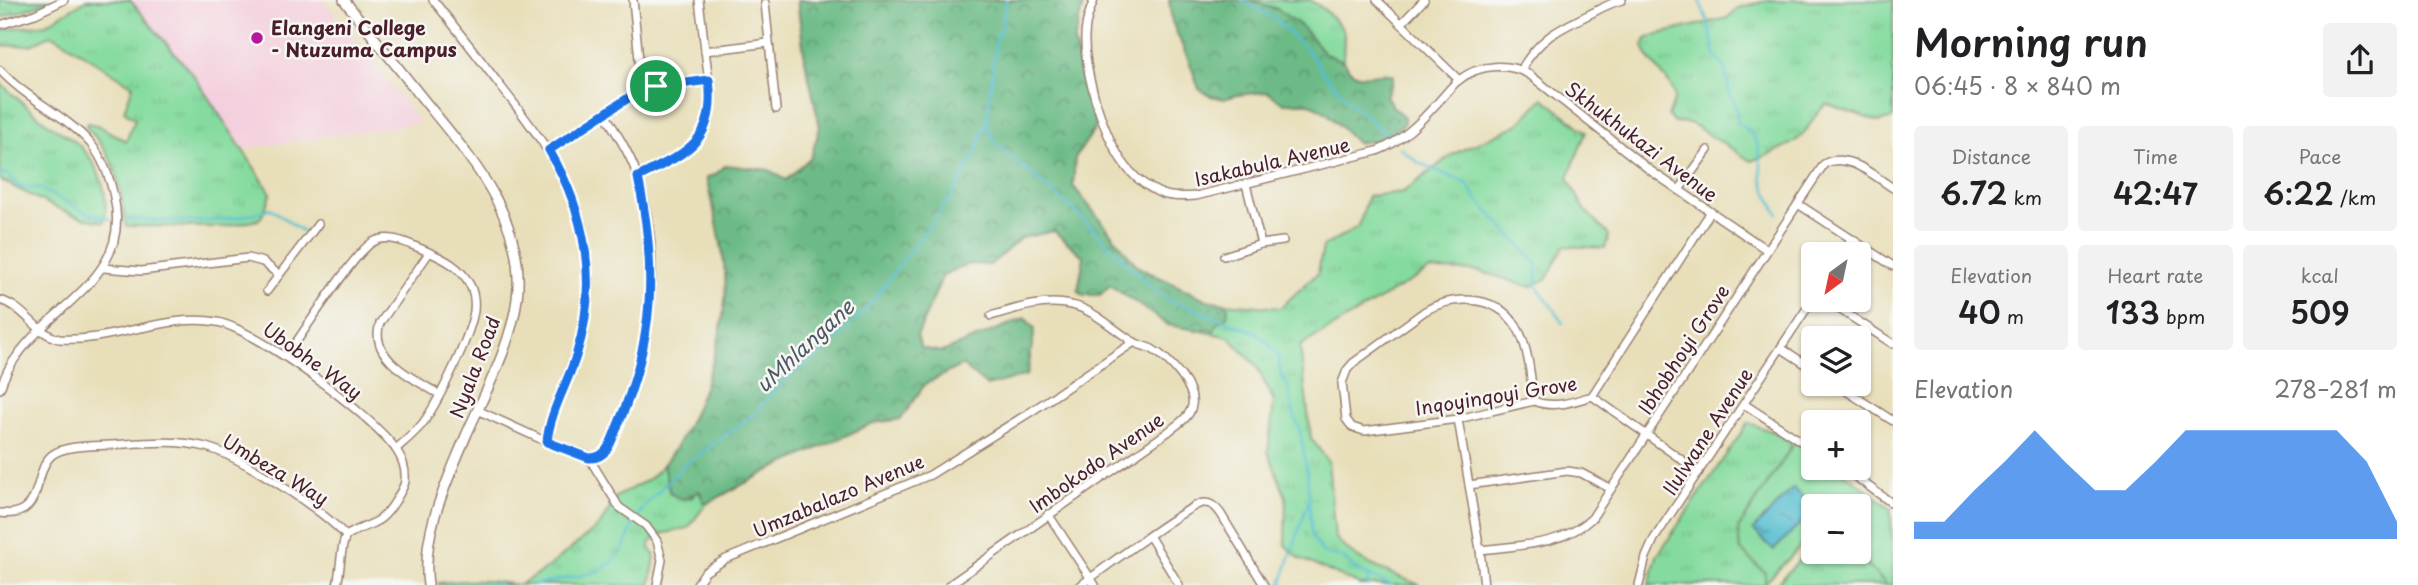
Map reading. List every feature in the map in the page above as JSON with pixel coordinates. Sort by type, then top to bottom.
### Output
[{"type":"street","points":[[0,25],[35,14],[64,0]]},
{"type":"street","name":"Nyala Road","points":[[344,0],[483,176],[508,226],[516,262],[517,298],[508,336],[432,523],[427,550],[428,584]]},
{"type":"street","points":[[433,0],[549,150],[578,211],[586,253],[588,290],[580,342],[549,422],[547,442]]},
{"type":"street","points":[[632,0],[642,89]]},
{"type":"street","points":[[638,177],[674,159],[698,140],[710,113],[709,80],[699,0]]},
{"type":"street","name":"Isakabula Avenue","points":[[1094,0],[1085,27],[1088,68],[1110,139],[1132,173],[1157,192],[1181,197],[1246,184],[1385,148],[1413,128],[1459,80],[1482,69],[1503,65],[1521,70]]},
{"type":"street","points":[[1377,0],[1459,80]]},
{"type":"street","points":[[1401,24],[1424,0]]},
{"type":"street","points":[[1521,70],[1537,46],[1555,32],[1610,3],[1622,0]]},
{"type":"street","points":[[765,3],[776,109]]},
{"type":"street","points":[[705,51],[768,43]]},
{"type":"street","points":[[0,70],[92,145],[111,182],[117,214],[116,236],[103,268],[17,356],[0,389]]},
{"type":"street","name":"Skhukhukazi Avenue","points":[[1521,70],[1679,190],[1767,250]]},
{"type":"street","points":[[549,150],[642,89],[709,80]]},
{"type":"street","points":[[477,411],[589,458],[605,453],[624,412],[650,316],[649,232],[638,177],[604,112]]},
{"type":"street","points":[[1679,190],[1708,150]]},
{"type":"street","name":"Ibhobhoyi Grove","points":[[1480,550],[1551,540],[1572,534],[1592,518],[1824,164],[1832,160],[1851,163],[1893,188]]},
{"type":"street","points":[[1246,184],[1261,244]]},
{"type":"street","points":[[1798,204],[1893,266]]},
{"type":"street","name":"Inqoyinqoyi Grove","points":[[1534,401],[1526,349],[1512,320],[1505,311],[1494,306],[1468,300],[1438,303],[1425,311],[1347,370],[1342,391],[1346,419],[1352,427],[1364,431],[1458,419],[1534,401],[1542,405],[1559,405],[1592,396],[1710,212]]},
{"type":"street","points":[[267,291],[318,223]]},
{"type":"street","points":[[286,357],[346,272],[370,243],[387,239],[398,240],[451,263],[470,284],[474,299],[473,315],[439,394],[424,421],[396,449]]},
{"type":"street","points":[[1224,256],[1261,244],[1283,241]]},
{"type":"street","points":[[429,253],[385,315],[376,336],[381,349],[393,363],[439,394]]},
{"type":"street","points":[[103,268],[141,271],[248,258],[263,262],[278,275]]},
{"type":"street","points":[[0,300],[14,306],[41,330]]},
{"type":"street","name":"Imbokodo Avenue","points":[[948,585],[1168,432],[1192,409],[1192,396],[1172,364],[1083,309],[1071,304],[1048,302],[991,316]]},
{"type":"street","name":"Ilulwane Avenue","points":[[1639,585],[1654,539],[1805,312]]},
{"type":"street","points":[[1844,312],[1893,344]]},
{"type":"street","name":"Ubobhe Way","points":[[41,330],[53,338],[69,339],[180,323],[213,321],[249,334],[286,357],[374,424],[396,449],[405,471],[401,491],[382,520],[345,536]]},
{"type":"street","name":"Umzabalazo Avenue","points":[[696,585],[705,572],[726,559],[930,475],[1134,342]]},
{"type":"street","points":[[1781,348],[1801,361]]},
{"type":"street","name":"Inqoyinqoyi Grove","points":[[1592,396],[1699,472]]},
{"type":"street","points":[[1854,396],[1893,421]]},
{"type":"street","points":[[1744,404],[1801,441]]},
{"type":"street","points":[[1458,419],[1484,585]]},
{"type":"street","name":"Umbeza Way","points":[[0,513],[13,513],[28,504],[36,493],[46,463],[56,453],[106,445],[170,443],[206,447],[233,458],[324,516],[345,536]]},
{"type":"street","points":[[589,458],[619,508],[653,535],[662,560],[657,585]]},
{"type":"street","points":[[1469,485],[1574,471],[1590,476],[1611,489]]},
{"type":"street","points":[[1860,480],[1893,504]]},
{"type":"street","points":[[1081,585],[1093,582],[1150,537],[1202,503],[1212,505],[1227,523],[1264,585]]},
{"type":"street","points":[[1048,514],[1093,582]]},
{"type":"street","points":[[337,585],[345,536]]},
{"type":"street","points":[[1150,537],[1179,585]]},
{"type":"shaded area","name":"Elangeni College - Ntuzuma Campus","points":[[130,0],[323,0],[420,123],[242,149],[194,76]]},
{"type":"green space","points":[[0,0],[53,0],[0,18]]},
{"type":"green space","points":[[86,0],[130,0],[194,76],[271,193],[258,220],[223,227],[126,226],[116,172],[105,150],[86,127],[88,123],[99,126],[126,141],[135,119],[124,111],[133,86],[55,36],[50,35],[31,45],[0,46],[1,30],[46,24]]},
{"type":"green space","points":[[797,0],[1084,0],[1074,42],[1096,127],[1075,158],[1073,186],[1138,267],[1207,300],[1225,303],[1228,307],[1227,317],[1217,323],[1214,331],[1206,328],[1202,331],[1168,325],[1110,285],[1100,295],[1083,295],[1078,290],[1084,257],[1054,231],[1021,238],[990,265],[968,264],[943,275],[917,336],[921,348],[942,352],[1025,318],[1035,329],[1027,375],[987,386],[962,365],[925,384],[901,419],[873,423],[766,472],[706,504],[698,491],[685,499],[670,493],[663,465],[688,425],[709,374],[717,347],[725,295],[722,249],[706,178],[726,165],[769,170],[786,180],[811,157],[820,127],[805,60]]},
{"type":"green space","points":[[1169,0],[1250,0],[1277,9],[1301,26],[1325,54],[1343,61],[1354,73],[1366,76],[1393,75],[1386,96],[1404,117],[1404,124],[1380,140],[1357,143],[1327,113],[1309,103],[1284,103],[1267,92],[1224,99],[1211,96],[1199,89],[1172,22]]},
{"type":"green space","points":[[1250,0],[1310,0],[1325,10],[1341,27],[1344,33],[1343,61],[1325,54],[1301,26],[1277,9]]},
{"type":"green space","points":[[1768,0],[1893,0],[1893,118],[1879,122],[1827,104],[1798,139],[1751,161],[1690,123],[1673,122],[1668,116],[1674,102],[1674,93],[1645,52],[1643,45],[1646,39],[1727,18],[1739,8]]},
{"type":"green space","points":[[0,83],[50,125],[77,143],[88,155],[102,182],[106,202],[104,222],[63,211],[0,180]]},
{"type":"green space","points":[[1543,98],[1586,132],[1568,178],[1584,209],[1609,235],[1605,248],[1564,246],[1547,278],[1531,287],[1479,271],[1430,270],[1300,346],[1311,438],[1328,461],[1335,537],[1352,554],[1420,585],[1360,585],[1299,558],[1285,545],[1286,497],[1268,452],[1274,401],[1256,365],[1229,337],[1202,331],[1217,323],[1228,307],[1225,303],[1280,308],[1318,273],[1323,247],[1359,226],[1368,196],[1403,192],[1453,154],[1519,124]]},
{"type":"green space","points":[[1748,423],[1774,432],[1793,445],[1738,529],[1740,549],[1765,573],[1767,585],[1649,585],[1657,556]]},
{"type":"green space","points":[[1795,442],[1801,446],[1801,480],[1854,480],[1891,509],[1893,585],[1887,585],[1866,564],[1871,564],[1871,494],[1801,494],[1801,546],[1765,583],[1765,573],[1740,549],[1738,529]]},
{"type":"green space","points":[[663,465],[670,494],[691,498],[698,491],[706,504],[688,528],[661,534],[650,543],[655,557],[650,585],[519,585],[546,569],[600,525],[616,497],[649,479]]},
{"type":"green space","points":[[1801,558],[1801,564],[1866,564],[1887,585],[1776,585]]},
{"type":"green space","points":[[478,581],[519,585],[439,585],[438,583]]},
{"type":"water","points":[[1793,488],[1801,496],[1801,522],[1774,550],[1753,530]]},
{"type":"waterway","name":"uMhlangane","points":[[534,585],[597,572],[611,563],[623,549],[635,520],[647,503],[682,467],[753,415],[788,377],[825,352],[868,307],[951,197],[974,157],[987,121],[997,35],[1002,26],[1006,0]]},
{"type":"waterway","points":[[1242,0],[1275,19],[1308,51],[1351,103],[1389,137]]},
{"type":"waterway","points":[[1699,0],[1708,22],[1715,55],[1725,68],[1730,95],[1738,115],[1737,123],[1746,128],[1755,139],[1763,182],[1778,214]]},
{"type":"waterway","points":[[987,121],[995,143],[1074,210],[1144,281],[1167,299],[1255,332],[1268,343],[1278,356],[1281,376],[1288,385],[1300,431],[1307,472],[1312,537],[1324,554],[1342,557],[1357,571],[1391,585]]},
{"type":"waterway","points":[[1400,148],[1419,163],[1468,184],[1476,198],[1537,264],[1537,286],[1563,323]]},
{"type":"waterway","points":[[0,173],[9,175],[20,187],[39,188],[87,213],[111,219]]},
{"type":"waterway","points":[[124,219],[217,220],[270,208],[303,232]]},
{"type":"waterway","points":[[1281,585],[1308,502]]},
{"type":"waterway","points":[[1367,575],[1368,585]]},
{"type":"waterway","name":"uMhlangane","points":[[458,585],[500,585]]},
{"type":"place","name":"Elangeni College - Ntuzuma Campus","points":[[257,38]]},
{"type":"route","points":[[709,80],[712,99],[710,113],[704,131],[688,150],[638,177],[649,232],[650,316],[624,412],[605,453],[589,458],[547,442],[549,422],[580,342],[588,290],[585,240],[578,211],[549,150],[632,94],[656,86],[709,80]]}]
